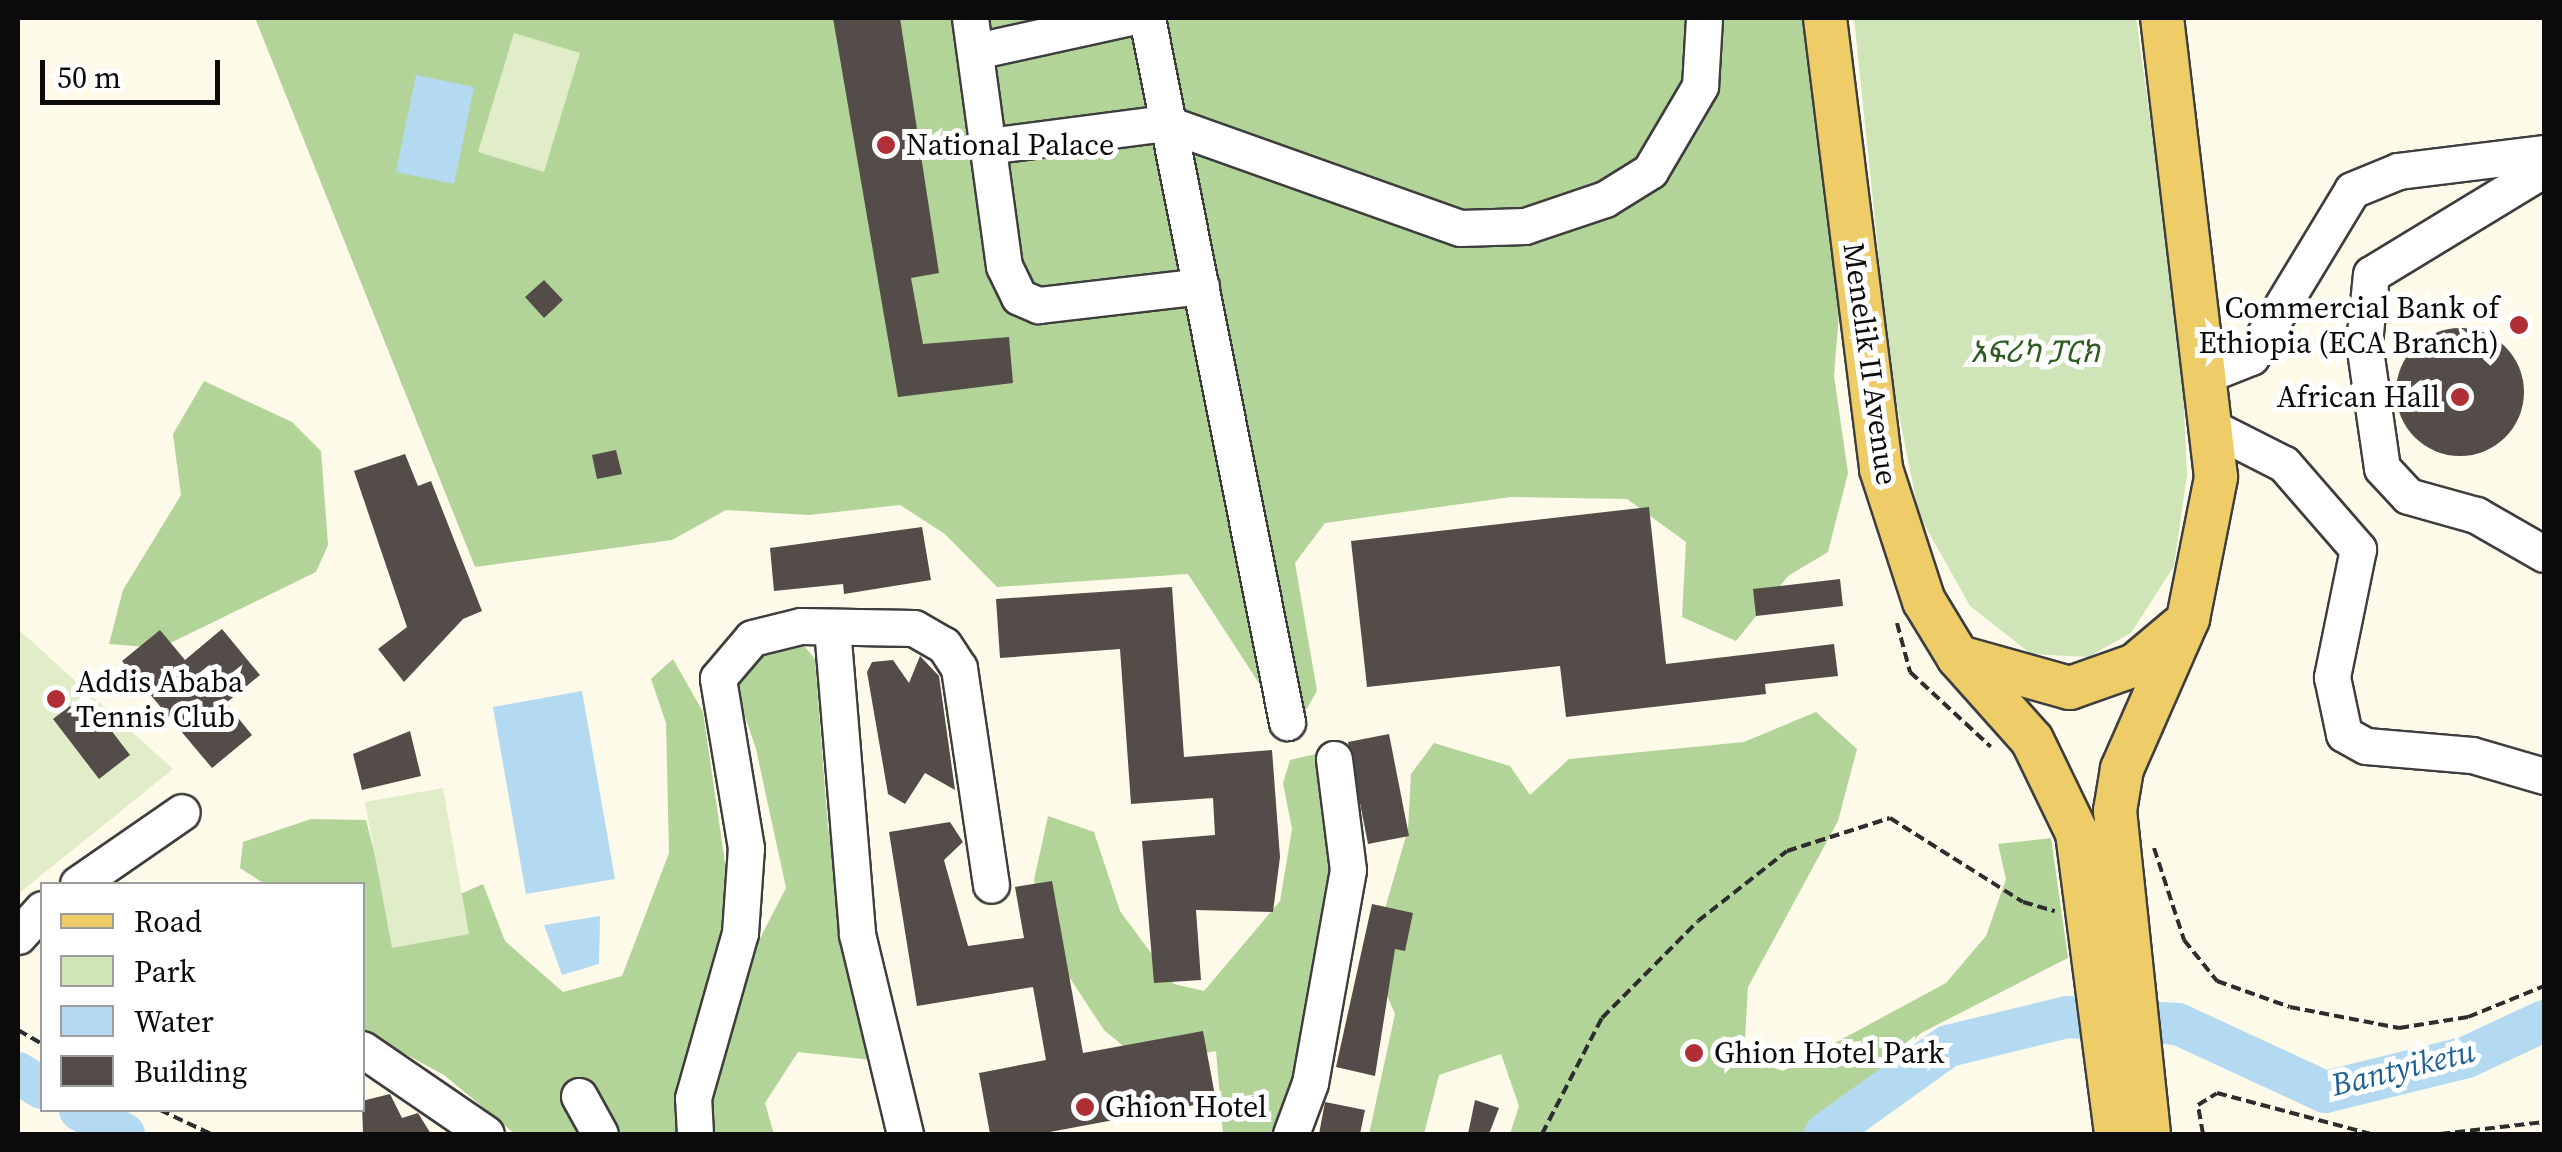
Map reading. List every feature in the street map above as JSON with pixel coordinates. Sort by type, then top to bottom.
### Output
[{"type":"main road","name":"Menelik II Avenue","points":[[1825,18],[1881,469],[1924,600],[1958,657],[2058,782],[2149,1134]]},
{"type":"main road","name":"Menelik II Avenue","points":[[2116,1134],[2096,930],[2122,770],[2188,619],[2216,477],[2215,429],[2162,18]]},
{"type":"main road","points":[[1958,657],[2040,684],[2093,684],[2135,665],[2188,619]]},
{"type":"lane","points":[[1126,18],[973,34],[1004,266],[1019,297],[1038,306],[1201,286]]},
{"type":"lane","points":[[1147,18],[1288,722]]},
{"type":"lane","points":[[988,146],[1166,123],[1460,228],[1526,226],[1605,199],[1650,171],[1700,86],[1704,18]]},
{"type":"lane","points":[[2208,374],[2251,357],[2352,190],[2398,171],[2544,153]]},
{"type":"lane","points":[[2544,168],[2371,274],[2364,343],[2382,468],[2408,496],[2476,515],[2544,554]]},
{"type":"lane","points":[[2215,429],[2284,464],[2358,549],[2332,677],[2344,734],[2366,746],[2472,756],[2544,776]]},
{"type":"lane","points":[[832,628],[857,934],[905,1134]]},
{"type":"lane","points":[[695,1134],[693,1098],[740,933],[746,848],[718,678],[752,638],[832,628],[914,628],[944,645],[959,668],[991,885]]},
{"type":"lane","points":[[1291,1134],[1310,1082],[1348,870],[1334,759]]},
{"type":"lane","points":[[81,882],[182,812]]},
{"type":"lane","points":[[365,1051],[486,1134]]},
{"type":"lane","points":[[579,1096],[600,1134]]},
{"type":"path","points":[[1542,1134],[1602,1018],[1698,921],[1787,851],[1890,818],[2022,902],[2096,930]]},
{"type":"path","points":[[2150,841],[2184,940],[2217,981],[2399,1028],[2468,1017],[2544,986]]},
{"type":"path","points":[[18,1030],[40,1043]]},
{"type":"path","points":[[2204,1134],[2198,1105],[2217,1093],[2371,1134]]},
{"type":"path","points":[[164,1112],[211,1134]]},
{"type":"path","points":[[2440,1134],[2544,1122]]},
{"type":"green space","points":[[255,18],[1803,18],[1842,275],[1834,376],[1848,473],[1828,552],[1788,576],[1736,641],[1682,617],[1686,542],[1627,499],[1511,497],[1325,523],[1295,563],[1317,691],[1292,734],[1188,574],[997,587],[945,534],[900,505],[809,515],[726,510],[672,540],[475,567]]},
{"type":"green space","name":"አፍሪካ ፓርክ","points":[[1854,18],[2136,18],[2181,341],[2187,475],[2174,566],[2131,633],[2088,657],[2031,654],[1970,606],[1919,515],[1891,375]]},
{"type":"green space","points":[[514,33],[580,53],[544,172],[478,152]]},
{"type":"green space","points":[[204,381],[292,422],[321,451],[328,545],[316,572],[160,648],[109,644],[123,590],[181,495],[173,434]]},
{"type":"green space","points":[[787,625],[815,659],[828,828],[881,1061],[798,1052],[765,1103],[774,1134],[515,1134],[444,1075],[365,1032],[365,882],[262,882],[240,868],[243,842],[311,819],[366,820],[384,891],[451,898],[483,884],[505,941],[563,992],[622,976],[669,853],[666,723],[651,679],[673,659],[703,712],[735,931],[754,950],[786,888],[756,749],[724,654]]},
{"type":"green space","name":"Addis Ababa Tennis Club","points":[[18,629],[173,769],[18,894]]},
{"type":"green space","points":[[1816,712],[1857,749],[1838,821],[1748,987],[1744,1057],[1783,1071],[1946,983],[1986,936],[2006,879],[1998,844],[2051,838],[2068,958],[1921,1033],[1850,1103],[1831,1134],[1510,1134],[1519,1106],[1501,1054],[1439,1075],[1424,1134],[1369,1134],[1395,1014],[1371,957],[1408,829],[1411,774],[1434,743],[1510,766],[1530,795],[1569,759],[1744,742]]},
{"type":"green space","points":[[1320,753],[1337,840],[1284,1134],[1223,1134],[1216,1051],[1146,1065],[1104,1030],[1058,960],[1034,880],[1048,816],[1094,832],[1120,911],[1174,984],[1204,991],[1280,901],[1292,829],[1283,783],[1290,760]]},
{"type":"green space","points":[[443,788],[469,934],[392,948],[365,802]]},
{"type":"water","points":[[416,75],[474,87],[454,184],[396,172]]},
{"type":"water","points":[[582,691],[615,879],[526,894],[493,707]]},
{"type":"water","points":[[600,916],[599,964],[562,975],[544,925]]},
{"type":"building","name":"National Palace","points":[[833,18],[900,18],[939,273],[911,278],[923,344],[1009,337],[1013,383],[898,397]]},
{"type":"building","points":[[544,280],[563,300],[544,318],[525,297]]},
{"type":"building","name":"African Hall","points":[[2460,328],[2485,333],[2505,347],[2519,367],[2524,392],[2519,417],[2505,437],[2485,451],[2460,456],[2435,451],[2415,437],[2401,417],[2396,392],[2401,367],[2415,347],[2435,333]]},
{"type":"building","points":[[616,450],[622,474],[597,479],[592,455]]},
{"type":"building","points":[[405,454],[418,486],[431,481],[482,611],[463,619],[404,682],[378,649],[407,627],[354,471]]},
{"type":"building","points":[[1649,507],[1666,664],[1834,644],[1838,676],[1765,684],[1766,694],[1566,717],[1560,666],[1367,687],[1351,541]]},
{"type":"building","points":[[922,527],[931,580],[844,594],[843,584],[774,591],[770,548]]},
{"type":"building","points":[[1840,579],[1843,606],[1756,616],[1753,589]]},
{"type":"building","points":[[1172,587],[1184,757],[1272,750],[1280,857],[1273,912],[1196,910],[1201,980],[1154,983],[1142,841],[1215,835],[1213,798],[1131,804],[1120,649],[1000,658],[996,599]]},
{"type":"building","points":[[222,629],[260,675],[226,703],[252,735],[212,768],[122,661],[160,630],[185,660]]},
{"type":"building","points":[[920,656],[939,676],[955,790],[925,773],[905,804],[888,794],[867,672],[872,662],[893,660],[909,683]]},
{"type":"building","points":[[70,706],[84,723],[98,713],[130,755],[99,779],[53,719]]},
{"type":"building","points":[[410,731],[421,776],[362,790],[353,754]]},
{"type":"building","points":[[1389,734],[1409,836],[1368,844],[1348,742]]},
{"type":"building","points":[[950,822],[963,842],[944,860],[968,946],[1024,938],[1015,887],[1052,881],[1083,1053],[1203,1031],[1216,1101],[1039,1134],[990,1134],[979,1073],[1046,1060],[1033,987],[917,1006],[889,832]]},
{"type":"building","points":[[1372,904],[1413,913],[1405,951],[1395,949],[1375,1076],[1336,1067]]},
{"type":"building","points":[[390,1094],[402,1118],[418,1113],[431,1134],[363,1134],[365,1100]]},
{"type":"building","points":[[1475,1100],[1499,1108],[1489,1134],[1468,1134]]},
{"type":"building","points":[[1325,1102],[1365,1110],[1360,1134],[1319,1134]]},
{"type":"waterway","name":"Bantyiketu","points":[[1825,1134],[1948,1046],[2067,1017],[2178,1024],[2325,1092],[2467,1057],[2544,1021]]},
{"type":"waterway","name":"Bantyiketu","points":[[18,1073],[40,1087]]},
{"type":"waterway","name":"Bantyiketu","points":[[84,1112],[124,1134]]},
{"type":"place","name":"National Palace","points":[[886,145]]},
{"type":"place","name":"Commercial Bank of Ethiopia (ECA Branch)","points":[[2519,325]]},
{"type":"place","name":"African Hall","points":[[2460,397]]},
{"type":"place","name":"Addis Ababa Tennis Club","points":[[56,699]]},
{"type":"place","name":"Ghion Hotel Park","points":[[1694,1053]]},
{"type":"place","name":"Ghion Hotel","points":[[1085,1107]]}]
